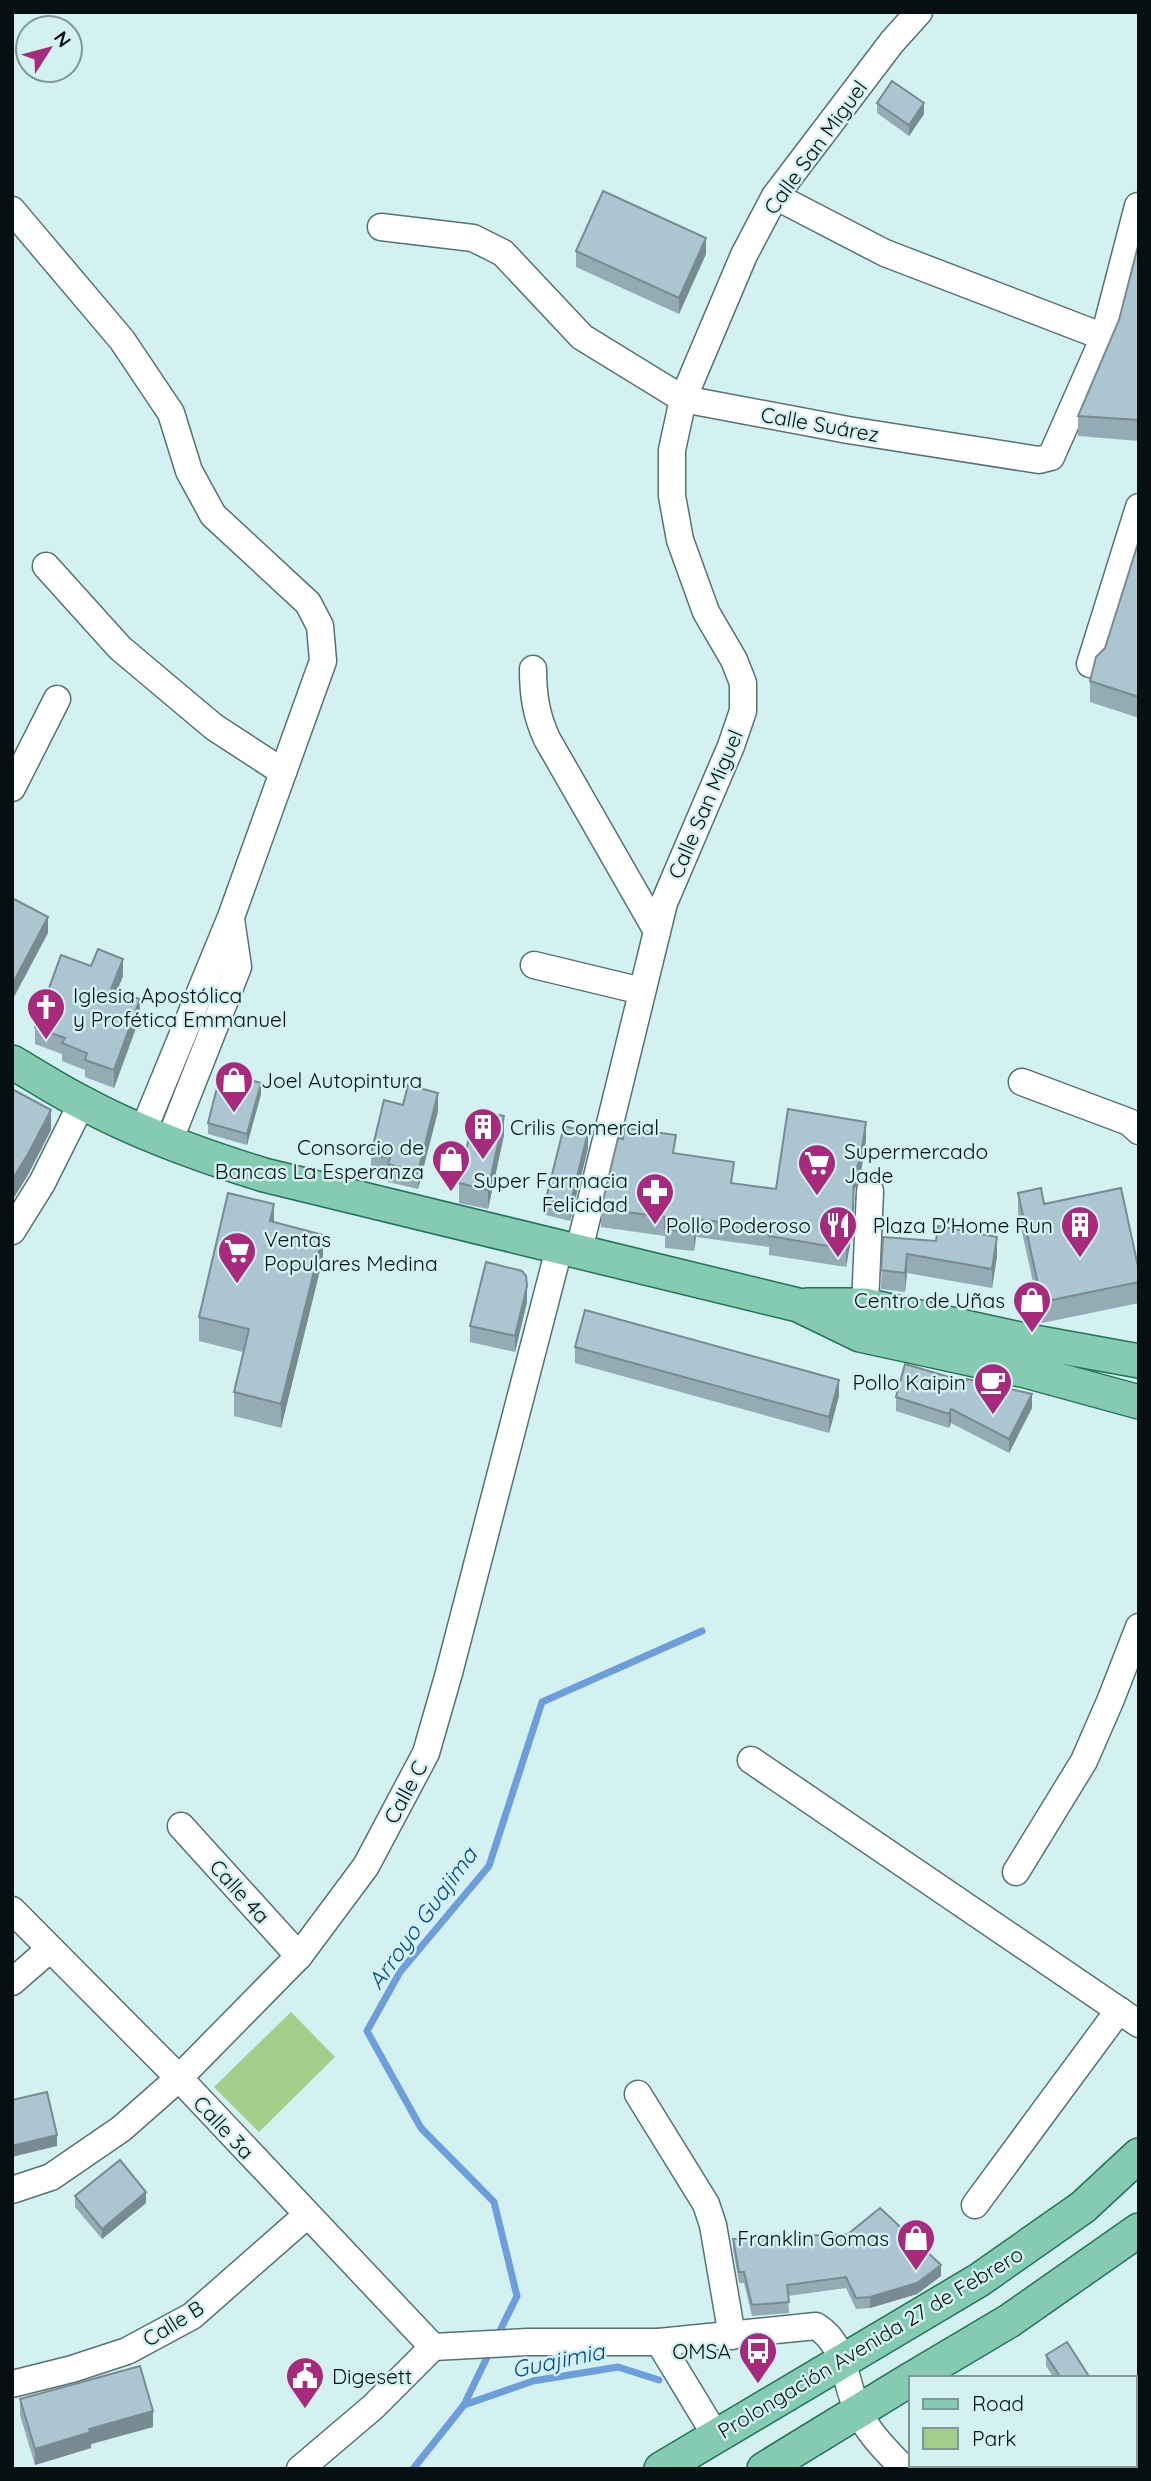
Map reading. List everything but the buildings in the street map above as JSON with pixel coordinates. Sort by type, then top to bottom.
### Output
[{"type":"main road","points":[[12,1062],[82,1103],[219,1161],[264,1175],[798,1305],[860,1335],[1026,1371],[1139,1402]]},
{"type":"main road","points":[[798,1305],[865,1305],[1139,1361]]},
{"type":"main road","name":"Prolongación Avenida 27 de Febrero","points":[[662,2469],[979,2280],[1083,2207],[1139,2155]]},
{"type":"main road","points":[[915,2376],[1009,2321],[1139,2230]]},
{"type":"main road","points":[[765,2469],[909,2380]]},
{"type":"street","name":"Calle San Miguel","points":[[570,1248],[642,991],[664,902],[731,746],[743,711],[743,683],[734,660],[706,612],[680,540],[672,496],[672,450],[683,399],[744,255],[775,195],[892,42],[919,12]]},
{"type":"street","points":[[775,195],[885,253],[1104,337]]},
{"type":"street","name":"Calle Suárez","points":[[381,228],[473,238],[503,253],[582,337],[683,399],[862,432],[1039,460],[1051,457],[1104,337],[1138,206]]},
{"type":"street","points":[[12,210],[122,340],[172,413],[189,471],[213,515],[308,603],[320,626],[323,661],[231,917],[238,967],[156,1136]]},
{"type":"street","points":[[1090,664],[1139,507]]},
{"type":"street","points":[[46,566],[120,649],[214,727],[283,772]]},
{"type":"street","points":[[533,669],[533,700],[538,721],[657,931]]},
{"type":"street","points":[[12,788],[57,699]]},
{"type":"street","points":[[534,965],[642,991]]},
{"type":"street","points":[[1022,1082],[1129,1122],[1139,1131]]},
{"type":"street","points":[[12,1231],[42,1183],[82,1103]]},
{"type":"street","points":[[865,1305],[870,1191]]},
{"type":"street","name":"Calle C","points":[[12,2190],[51,2177],[121,2129],[179,2078],[299,1956],[366,1866],[426,1753],[570,1248]]},
{"type":"street","points":[[1016,1872],[1084,1761],[1138,1634]]},
{"type":"street","points":[[751,1760],[1129,2017],[975,2205]]},
{"type":"street","name":"Calle 4a","points":[[181,1826],[299,1956]]},
{"type":"street","name":"Calle 3a","points":[[12,1910],[179,2078],[433,2347]]},
{"type":"street","points":[[12,1982],[50,1949]]},
{"type":"street","points":[[638,2094],[706,2204],[713,2225],[732,2336]]},
{"type":"street","name":"Calle B","points":[[12,2384],[72,2369],[127,2351],[192,2316],[307,2215]]},
{"type":"street","points":[[300,2469],[373,2407],[433,2347],[528,2342],[659,2342],[816,2326],[839,2348],[848,2386],[858,2410],[878,2442],[904,2469]]},
{"type":"street","points":[[659,2342],[716,2436]]},
{"type":"green space","points":[[291,2012],[335,2057],[259,2132],[214,2087]]},
{"type":"waterway","name":"Arroyo Guajima","points":[[496,2339],[517,2296],[494,2202],[421,2128],[367,2031],[400,1972],[489,1866],[542,1702],[702,1631]]},
{"type":"waterway","name":"Arroyo Guajima","points":[[413,2469],[464,2405],[491,2349]]},
{"type":"waterway","name":"Guajimia","points":[[464,2405],[533,2381],[618,2367],[659,2380]]},
{"type":"place","name":"Iglesia Apostólica y Profética Emmanuel","points":[[46,1041]]},
{"type":"place","name":"Joel Autopintura","points":[[234,1114]]},
{"type":"place","name":"Crilis Comercial","points":[[483,1161]]},
{"type":"place","name":"Consorcio de Bancas La Esperanza","points":[[451,1193]]},
{"type":"place","name":"Supermercado Jade","points":[[817,1197]]},
{"type":"place","name":"Super Farmacia Felicidad","points":[[655,1226]]},
{"type":"place","name":"Pollo Poderoso","points":[[838,1259]]},
{"type":"place","name":"Plaza D'Home Run","points":[[1080,1259]]},
{"type":"place","name":"Ventas Populares Medina","points":[[237,1285]]},
{"type":"place","name":"Centro de Uñas","points":[[1032,1334]]},
{"type":"place","name":"Pollo Kaipin","points":[[993,1416]]},
{"type":"place","name":"Franklin Gomas","points":[[916,2272]]},
{"type":"place","name":"OMSA","points":[[758,2385]]},
{"type":"place","name":"Digesett","points":[[305,2410]]}]
